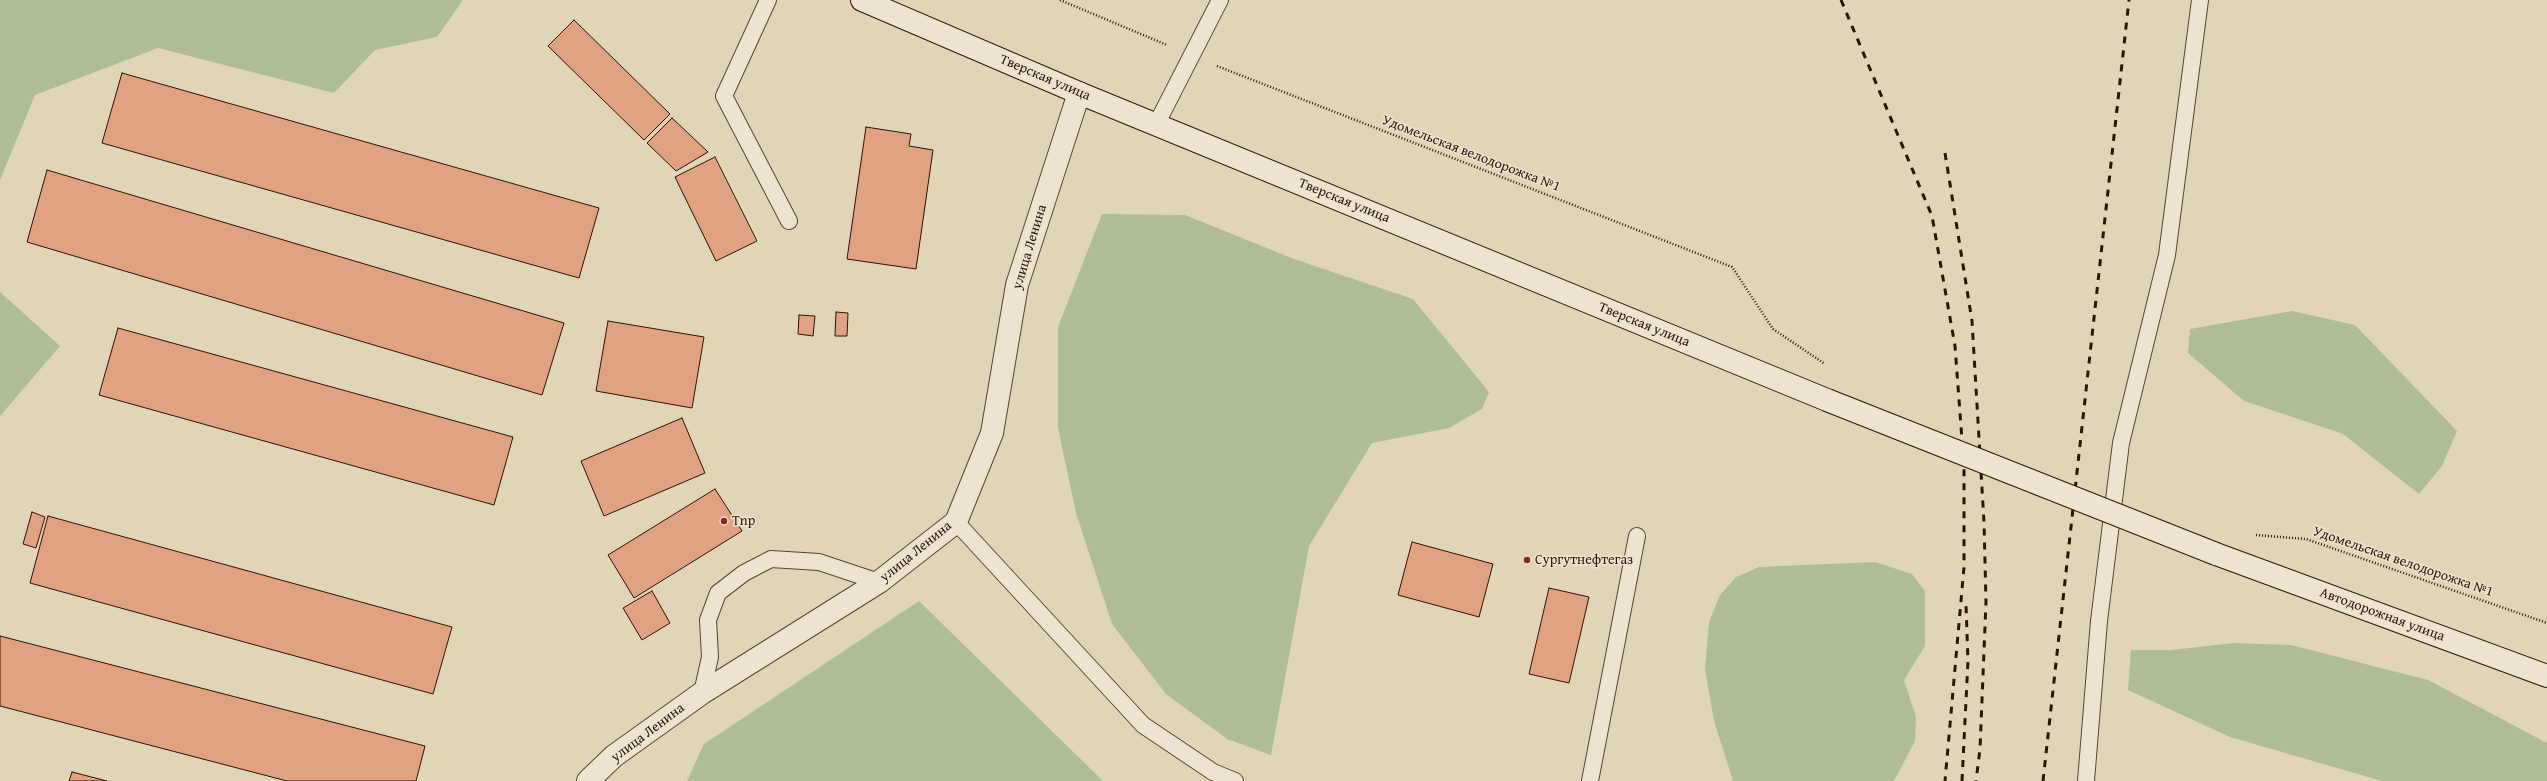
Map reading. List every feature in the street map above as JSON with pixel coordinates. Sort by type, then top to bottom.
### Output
[{"type":"main road","name":"Тверская улица","points":[[862,0],[1079,93],[1157,123],[1827,400],[2216,554]]},
{"type":"main road","name":"улица Ленина","points":[[588,781],[614,756],[702,693],[879,582],[956,522],[992,433],[1017,285],[1079,93]]},
{"type":"main road","name":"Автодорожная улица","points":[[2216,554],[2547,676]]},
{"type":"lane","points":[[768,0],[724,96],[789,221]]},
{"type":"lane","points":[[1157,123],[1220,0]]},
{"type":"lane","points":[[2086,781],[2099,621],[2121,442],[2167,255],[2200,0]]},
{"type":"lane","points":[[956,522],[1143,724],[1213,772],[1235,781]]},
{"type":"lane","points":[[1590,781],[1637,536]]},
{"type":"lane","points":[[702,693],[710,657],[708,620],[718,593],[744,573],[771,559],[819,562],[879,582]]},
{"type":"path","name":"Удомельская велодорожка №1","points":[[1060,0],[1191,56],[1732,267],[1773,329],[1826,365]]},
{"type":"path","name":"Удомельская велодорожка №1","points":[[2255,534],[2306,539],[2547,623]]},
{"type":"green space","points":[[0,0],[463,0],[437,37],[375,50],[334,93],[158,48],[35,95],[0,180]]},
{"type":"green space","points":[[1102,214],[1185,215],[1294,259],[1413,299],[1489,392],[1482,409],[1449,428],[1372,443],[1309,546],[1271,755],[1227,739],[1166,694],[1112,624],[1076,513],[1058,428],[1058,327]]},
{"type":"green space","points":[[0,292],[60,346],[0,416]]},
{"type":"green space","points":[[2292,311],[2355,325],[2457,431],[2442,466],[2419,494],[2343,434],[2244,401],[2188,353],[2190,329]]},
{"type":"green space","points":[[1875,562],[1912,574],[1925,591],[1925,646],[1904,680],[1916,717],[1915,741],[1894,781],[1733,781],[1714,721],[1705,669],[1709,622],[1720,595],[1736,577],[1759,567]]},
{"type":"green space","points":[[919,601],[1103,781],[687,781],[704,744]]},
{"type":"green space","points":[[2234,643],[2291,645],[2428,680],[2547,743],[2547,781],[2382,781],[2230,737],[2128,690],[2131,650],[2171,650]]},
{"type":"building","points":[[574,20],[670,114],[644,140],[548,46]]},
{"type":"building","points":[[122,73],[599,208],[579,278],[102,143]]},
{"type":"building","points":[[672,118],[708,152],[676,171],[647,143]]},
{"type":"building","points":[[866,127],[911,134],[909,146],[933,150],[916,269],[847,259]]},
{"type":"building","points":[[715,157],[757,241],[716,261],[675,177]]},
{"type":"building","points":[[47,170],[564,323],[542,395],[27,242]]},
{"type":"building","points":[[836,312],[848,313],[847,336],[835,336]]},
{"type":"building","points":[[799,315],[815,316],[813,336],[798,334]]},
{"type":"building","points":[[608,321],[704,337],[692,408],[596,391]]},
{"type":"building","points":[[118,328],[513,437],[494,505],[99,395]]},
{"type":"building","points":[[682,418],[705,473],[604,516],[581,461]]},
{"type":"building","points":[[715,489],[742,531],[634,598],[608,555]]},
{"type":"building","points":[[32,512],[45,517],[36,548],[23,544]]},
{"type":"building","points":[[48,516],[452,627],[433,694],[30,583]]},
{"type":"building","points":[[1412,542],[1493,564],[1479,617],[1398,595]]},
{"type":"building","points":[[1549,588],[1589,597],[1569,683],[1529,674]]},
{"type":"building","points":[[652,591],[670,623],[642,640],[623,608]]},
{"type":"building","points":[[0,636],[425,746],[416,781],[287,781],[0,706]]},
{"type":"building","points":[[72,772],[107,781],[69,781]]},
{"type":"railway","points":[[1841,0],[1932,216],[1955,346],[1964,467],[1964,567],[1945,781]]},
{"type":"railway","points":[[2043,781],[2129,0]]},
{"type":"railway","points":[[1945,153],[1972,321],[1984,522],[1986,602],[1980,749],[1976,781]]},
{"type":"railway","points":[[1962,781],[1968,661],[1966,605]]},
{"type":"place","name":"Tnp","points":[[724,521]]},
{"type":"place","name":"Сургутнефтегаз","points":[[1527,560]]}]
